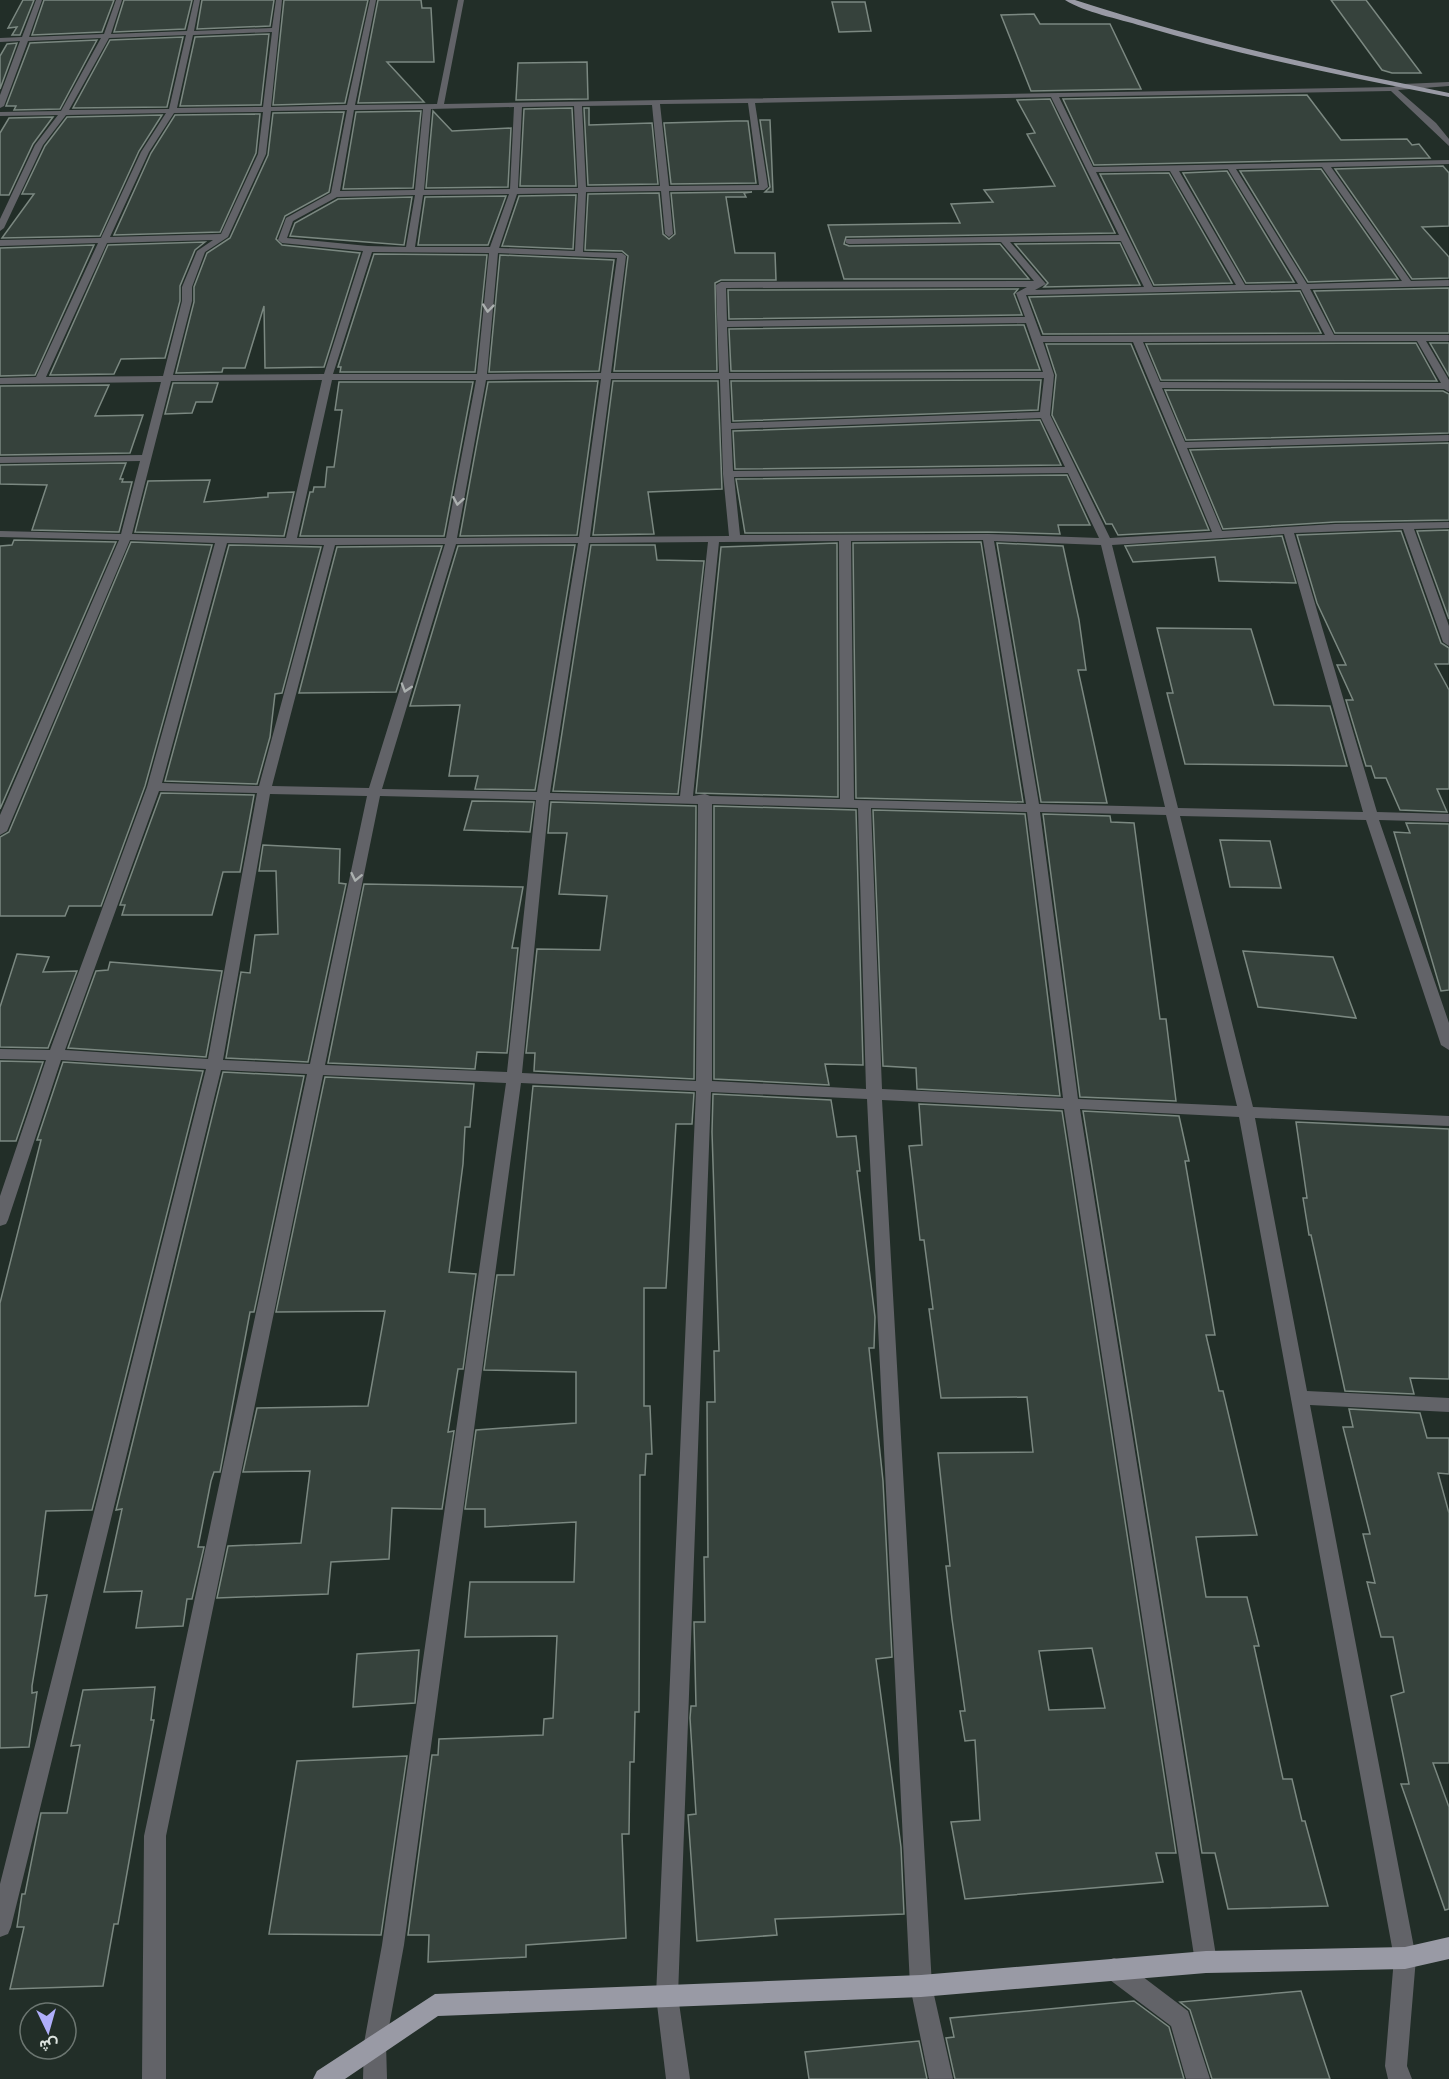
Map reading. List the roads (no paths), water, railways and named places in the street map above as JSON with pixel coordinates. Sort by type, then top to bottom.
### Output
[{"type":"main road","points":[[1068,0],[1164,29],[1449,95]]},
{"type":"main road","points":[[325,2079],[375,2043],[435,2005],[921,1986],[1206,1962],[1405,1958],[1449,1948]]},
{"type":"street","points":[[39,0],[0,111],[268,111],[751,99],[1393,89],[1403,86],[1449,84]]},
{"type":"street","points":[[0,228],[39,145],[65,111],[107,35],[119,0]]},
{"type":"street","points":[[39,381],[145,152],[171,111],[197,0]]},
{"type":"street","points":[[0,831],[125,539],[188,301],[187,288],[191,272],[201,251],[224,237],[262,154],[279,0]]},
{"type":"street","points":[[335,194],[353,108],[359,56],[373,0]]},
{"type":"street","points":[[440,106],[461,0]]},
{"type":"street","points":[[0,40],[274,30]]},
{"type":"street","points":[[1393,89],[1433,125],[1449,144]]},
{"type":"street","points":[[1053,94],[1150,290]]},
{"type":"street","points":[[375,2079],[375,2043],[393,1945],[514,1077],[543,794],[584,542],[622,256],[579,252],[368,249],[282,240],[289,220],[335,194],[764,187],[751,99]]},
{"type":"street","points":[[656,101],[669,234]]},
{"type":"street","points":[[578,103],[582,189],[579,252]]},
{"type":"street","points":[[154,2079],[154,1836],[374,794],[451,542],[482,376],[494,250],[514,191],[518,105]]},
{"type":"street","points":[[410,249],[419,194],[427,106]]},
{"type":"street","points":[[1091,170],[1449,162]]},
{"type":"street","points":[[1325,165],[1408,284]]},
{"type":"street","points":[[1173,168],[1242,288]]},
{"type":"street","points":[[1231,168],[1304,286],[1330,338]]},
{"type":"street","points":[[0,243],[224,237]]},
{"type":"street","points":[[849,241],[1124,238]]},
{"type":"street","points":[[1004,239],[1041,284]]},
{"type":"street","points":[[291,541],[327,379],[368,249]]},
{"type":"street","points":[[1021,293],[1449,283]]},
{"type":"street","points":[[1021,293],[1041,284]]},
{"type":"street","points":[[735,539],[728,474],[721,285],[1041,284]]},
{"type":"street","points":[[1021,293],[1049,375],[1045,415],[1106,542],[1246,1113],[1405,1958],[1396,2066],[1400,2079]]},
{"type":"street","points":[[723,324],[1031,320]]},
{"type":"street","points":[[1136,337],[1179,445],[1218,534]]},
{"type":"street","points":[[1156,386],[1448,388],[1420,338]]},
{"type":"street","points":[[1037,339],[1449,338]]},
{"type":"street","points":[[0,381],[482,376],[606,378],[1049,375]]},
{"type":"street","points":[[728,426],[1045,415]]},
{"type":"street","points":[[1179,445],[1449,438]]},
{"type":"street","points":[[0,460],[147,458]]},
{"type":"street","points":[[728,474],[1070,470]]},
{"type":"street","points":[[0,534],[125,539],[330,542],[584,542],[988,537],[1106,542],[1288,530],[1449,525]]},
{"type":"street","points":[[1407,526],[1449,642]]},
{"type":"street","points":[[1288,530],[1371,816],[1449,1045]]},
{"type":"street","points":[[988,537],[1033,808],[1071,1103],[1206,1962]]},
{"type":"street","points":[[845,538],[856,804],[874,1094],[921,1986],[940,2079]]},
{"type":"street","points":[[0,1220],[56,1054],[154,787],[222,539]]},
{"type":"street","points":[[686,798],[714,539]]},
{"type":"street","points":[[0,1927],[215,1063],[264,791],[330,542]]},
{"type":"street","points":[[154,787],[374,794],[543,794],[1449,818]]},
{"type":"street","points":[[678,2079],[667,1996],[704,1084],[705,798]]},
{"type":"street","points":[[0,1054],[56,1054],[315,1070],[704,1084],[1246,1113],[1449,1121]]},
{"type":"street","points":[[1299,1398],[1449,1405]]},
{"type":"street","points":[[1114,1970],[1180,2019],[1198,2079]]}]
